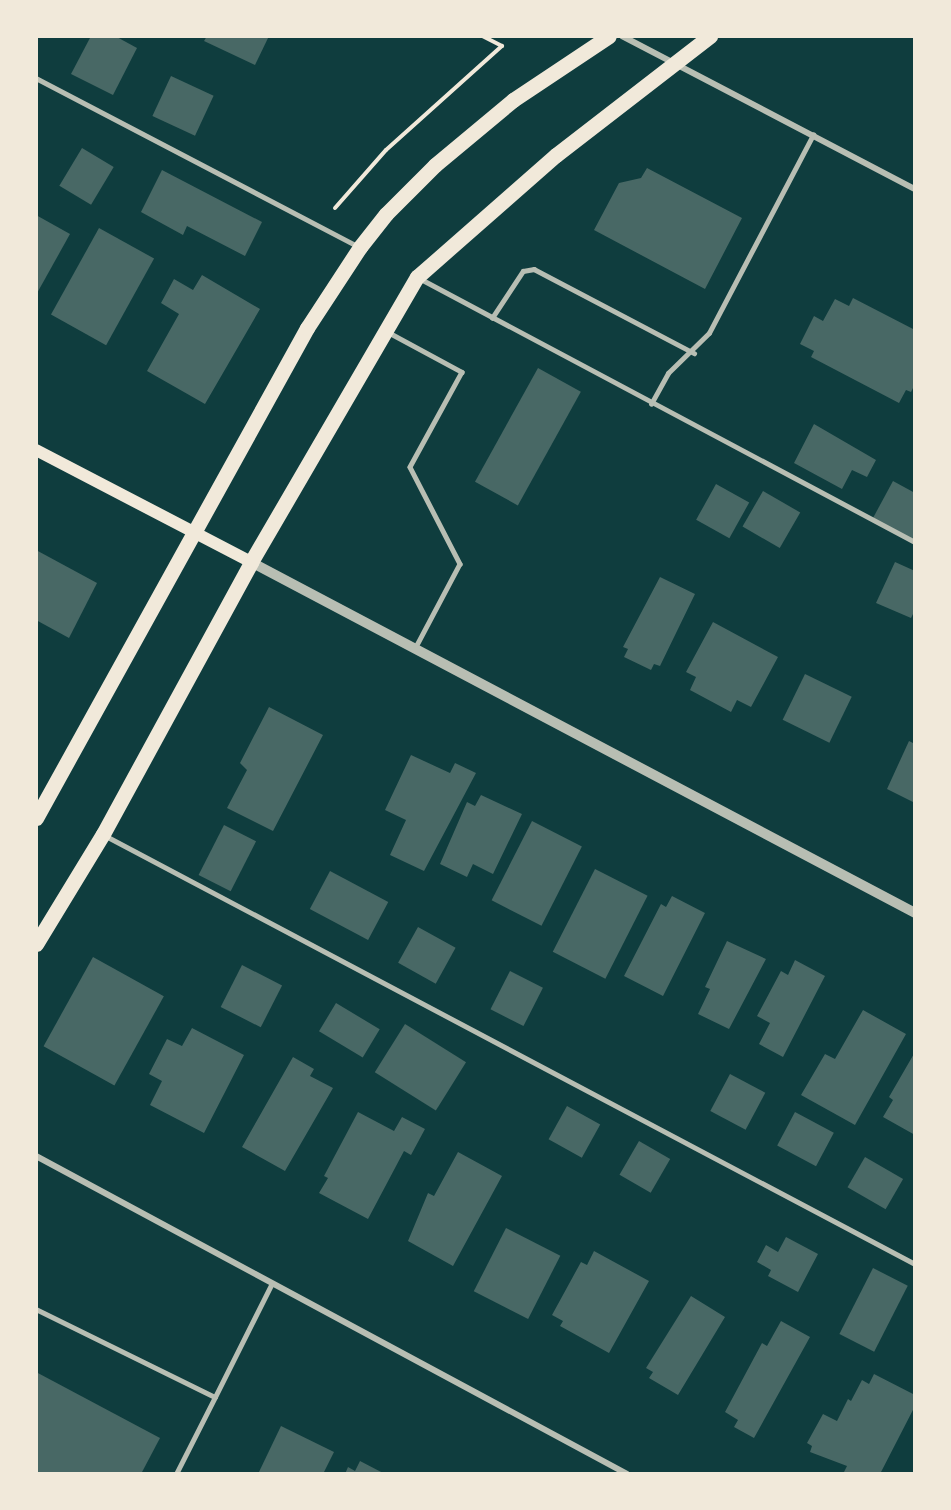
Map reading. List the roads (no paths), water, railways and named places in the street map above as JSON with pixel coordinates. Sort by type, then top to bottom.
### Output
[{"type":"main road","points":[[36,818],[40,802],[307,328],[360,247],[386,214],[435,165],[513,100],[609,36]]},
{"type":"main road","points":[[36,944],[103,834],[251,562],[417,277],[556,155],[710,36]]},
{"type":"main road","points":[[36,450],[251,562]]},
{"type":"street","points":[[622,36],[915,189]]},
{"type":"street","points":[[251,562],[915,913]]},
{"type":"street","points":[[36,1156],[627,1474]]},
{"type":"lane","points":[[36,78],[360,247]]},
{"type":"lane","points":[[651,404],[668,373],[694,352],[709,333],[813,135]]},
{"type":"lane","points":[[492,318],[523,271],[534,269],[694,352]]},
{"type":"lane","points":[[417,277],[651,404],[915,542]]},
{"type":"lane","points":[[387,331],[462,372],[410,467],[460,564],[414,650]]},
{"type":"lane","points":[[103,834],[915,1264]]},
{"type":"lane","points":[[176,1474],[272,1283]]},
{"type":"lane","points":[[36,1309],[216,1397]]}]
